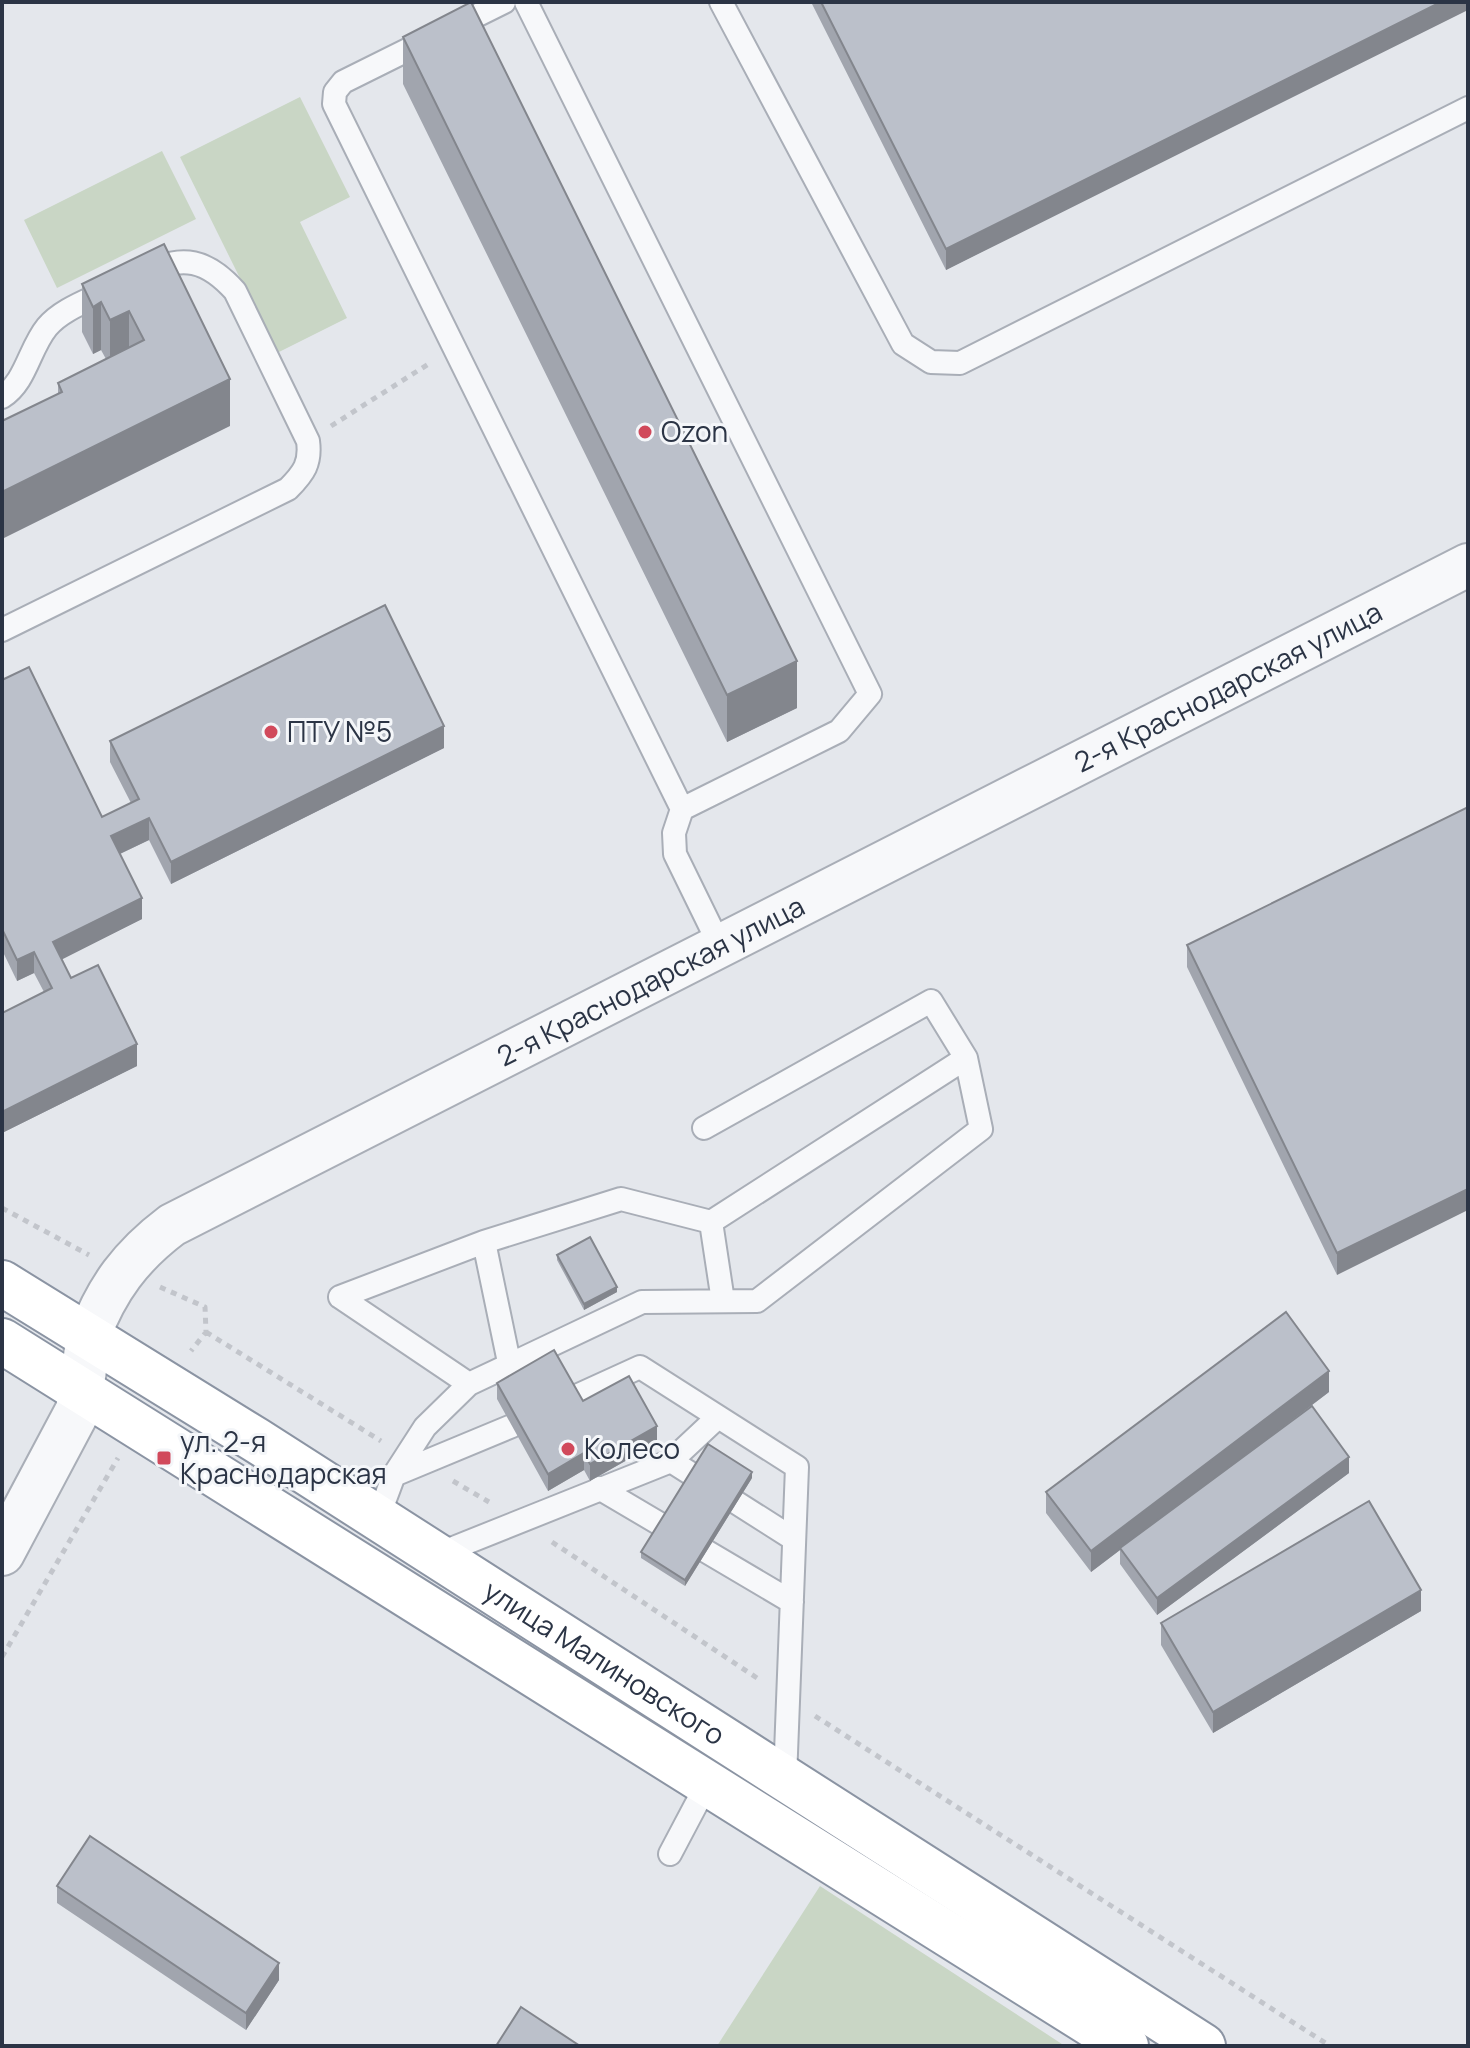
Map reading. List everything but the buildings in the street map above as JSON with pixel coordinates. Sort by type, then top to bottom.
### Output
[{"type":"highway","name":"улица Малиновского","points":[[2,1283],[378,1518],[1203,2046]]},
{"type":"highway","name":"улица Малиновского","points":[[2,1341],[1126,2046]]},
{"type":"street","name":"2-я Краснодарская улица","points":[[2,1553],[72,1427],[83,1390],[89,1336],[102,1301],[121,1270],[172,1225],[1468,565]]},
{"type":"lane","points":[[504,2],[343,82],[335,92],[334,104],[682,809],[674,833],[675,854],[720,946]]},
{"type":"lane","points":[[526,2],[870,694],[839,731],[682,809]]},
{"type":"lane","points":[[721,2],[903,344],[931,362],[960,363],[1468,108]]},
{"type":"lane","points":[[2,397],[19,380],[49,324],[63,313],[160,265],[183,259],[202,262],[220,274],[235,291],[308,441],[310,458],[303,474],[288,489],[2,630]]},
{"type":"lane","points":[[378,1518],[394,1475],[425,1427],[469,1384],[642,1302],[757,1301],[981,1129],[966,1058],[931,1001],[704,1128]]},
{"type":"lane","points":[[469,1384],[340,1297],[484,1242],[621,1199],[711,1222],[966,1058]]},
{"type":"lane","points":[[711,1222],[723,1301]]},
{"type":"lane","points":[[484,1242],[510,1367]]},
{"type":"lane","points":[[572,1398],[640,1367],[797,1467],[785,1779]]},
{"type":"lane","points":[[436,1555],[671,1461],[718,1417]]},
{"type":"lane","points":[[394,1475],[512,1426]]},
{"type":"lane","points":[[671,1461],[792,1538]]},
{"type":"lane","points":[[599,1488],[792,1602]]},
{"type":"lane","points":[[670,1854],[708,1782]]},
{"type":"path","points":[[308,441],[454,347]]},
{"type":"path","points":[[2,1208],[49,1236]]},
{"type":"path","points":[[205,1307],[206,1332]]},
{"type":"path","points":[[2,1657],[118,1458]]},
{"type":"green space","points":[[300,97],[350,197],[300,222],[347,318],[277,353],[180,157]]},
{"type":"green space","points":[[162,151],[196,219],[57,288],[24,220]]},
{"type":"green space","points":[[820,1886],[1065,2046],[717,2046]]},
{"type":"place","name":"Ozon","points":[[645,432]]},
{"type":"place","name":"ПТУ №5","points":[[271,732]]},
{"type":"place","name":"Колесо","points":[[568,1449]]},
{"type":"place","name":"ул. 2-я Краснодарская","points":[[164,1458]]}]
